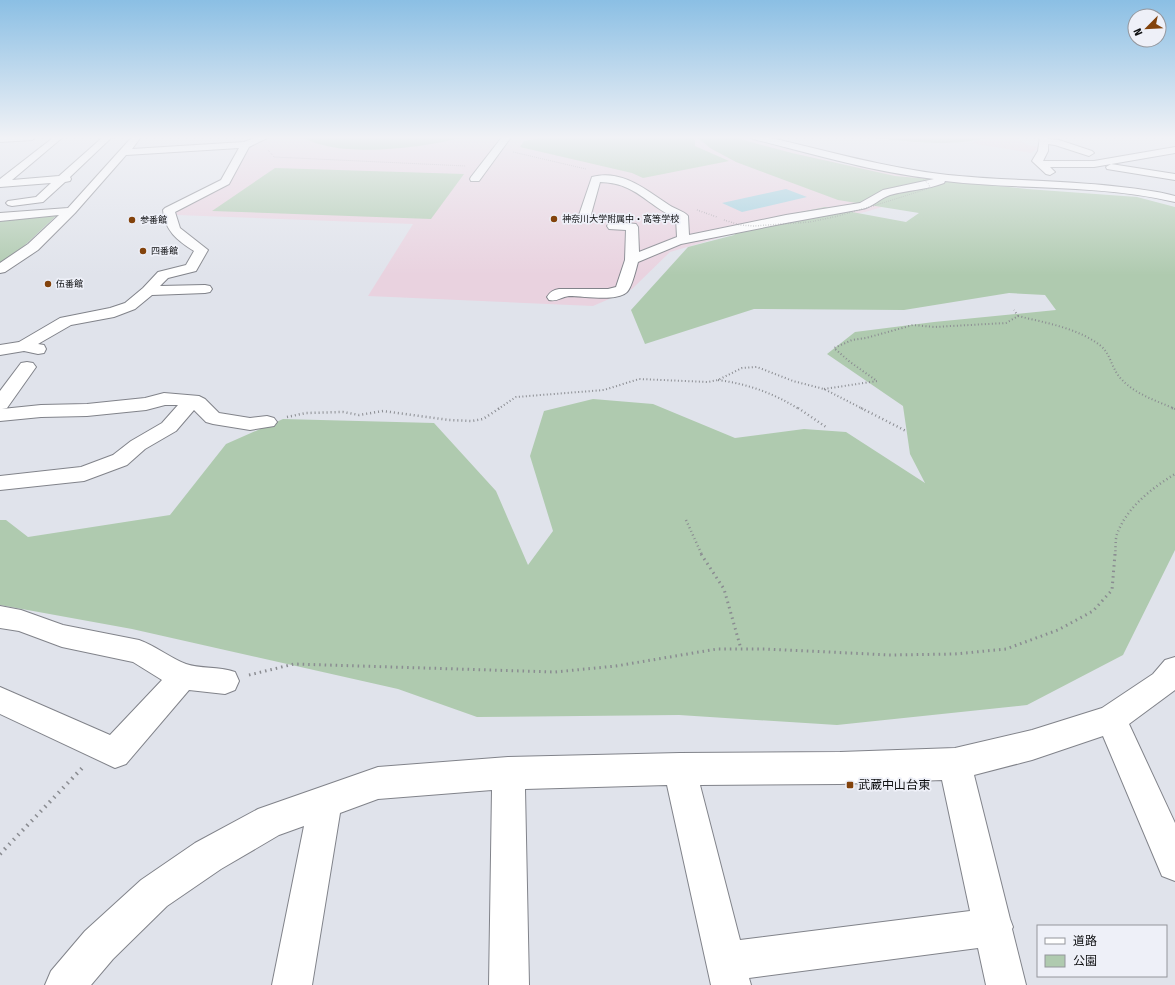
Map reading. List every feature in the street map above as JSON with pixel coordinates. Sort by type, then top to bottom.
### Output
[{"type":"street","points":[[0,184],[13,183]]},
{"type":"street","points":[[0,204],[39,200],[57,183]]},
{"type":"street","points":[[0,269],[33,247],[72,211],[96,183]]},
{"type":"street","points":[[0,350],[31,346],[66,321],[114,312],[130,306],[148,291],[163,275],[191,268],[202,250],[177,233],[169,222],[169,210],[223,183]]},
{"type":"street","points":[[584,218],[595,183]]},
{"type":"street","points":[[628,183],[651,197],[671,212],[682,216],[683,240]]},
{"type":"street","points":[[632,260],[663,246],[683,240],[786,218],[862,206],[870,204],[879,195],[935,183]]},
{"type":"street","points":[[1020,183],[1133,192],[1175,199]]},
{"type":"street","points":[[1062,183],[1065,186]]},
{"type":"street","points":[[0,217],[72,211]]},
{"type":"street","points":[[554,297],[559,293],[616,292],[622,289],[632,260],[632,227],[613,226]]},
{"type":"street","points":[[148,291],[205,289]]},
{"type":"street","points":[[0,341],[31,346]]},
{"type":"street","points":[[0,404],[27,367]]},
{"type":"street","points":[[0,415],[41,411],[94,410],[146,404],[164,399],[192,400],[198,402],[213,418],[250,424],[267,422]]},
{"type":"street","points":[[0,483],[84,474],[120,460],[138,445],[169,427],[192,400]]},
{"type":"street","points":[[0,617],[21,621],[62,636],[139,652],[184,677],[225,681]]},
{"type":"street","points":[[65,985],[99,945],[154,893],[208,856],[270,821],[378,783],[508,773],[680,769],[840,768],[955,764],[1032,745],[1111,719],[1163,683],[1175,669]]},
{"type":"street","points":[[0,700],[115,753],[184,677]]},
{"type":"street","points":[[1111,719],[1175,862]]},
{"type":"street","points":[[955,764],[994,927],[1006,985]]},
{"type":"street","points":[[680,769],[728,973],[994,927]]},
{"type":"street","points":[[508,773],[509,985]]},
{"type":"street","points":[[292,985],[325,802]]},
{"type":"path","points":[[724,220],[735,225],[767,226],[784,223],[813,222],[870,208],[908,194],[925,192],[930,187],[928,183]]},
{"type":"path","points":[[1014,310],[1018,316],[1084,336],[1097,343],[1108,353],[1118,375],[1132,388],[1175,409]]},
{"type":"path","points":[[824,389],[877,381],[850,362],[834,348],[852,340],[866,338],[913,325],[934,327],[1006,323],[1018,316]]},
{"type":"path","points":[[267,422],[306,413],[343,412],[359,415],[383,411],[449,420],[472,421],[483,419],[516,397],[604,390],[639,379],[708,382],[718,380],[742,368],[757,367],[793,381],[824,389],[906,431]]},
{"type":"path","points":[[718,380],[739,382],[773,394],[826,427]]},
{"type":"path","points":[[225,681],[294,664],[555,672],[616,666],[716,650],[765,649],[891,655],[955,654],[1006,649],[1058,630],[1093,611],[1112,590],[1117,534],[1131,510],[1154,486],[1175,474]]},
{"type":"path","points":[[686,520],[703,558],[724,589],[741,649]]},
{"type":"path","points":[[0,854],[94,756],[115,753]]},
{"type":"shaded area","name":"神奈川大学附属中・高等学校","points":[[227,183],[961,184],[865,212],[815,222],[784,225],[732,234],[670,252],[632,289],[593,306],[368,296],[413,224],[177,215],[175,210]]},
{"type":"green space","points":[[253,183],[457,183],[431,219],[212,211]]},
{"type":"green space","points":[[792,183],[974,183],[1027,189],[1137,197],[1175,207],[1175,550],[1123,655],[1027,705],[837,725],[679,715],[477,717],[398,689],[132,629],[0,605],[0,520],[6,520],[28,537],[170,515],[226,444],[283,419],[434,423],[496,491],[528,565],[553,531],[530,456],[544,411],[593,399],[653,404],[735,438],[804,429],[846,432],[925,483],[910,454],[903,406],[827,354],[855,332],[934,322],[1056,310],[1045,295],[1009,293],[904,310],[754,309],[645,344],[631,310],[688,247],[734,235],[747,223],[825,207],[906,222],[919,213],[838,200]]},
{"type":"green space","points":[[56,216],[24,246],[0,263],[0,221]]},
{"type":"water","points":[[786,189],[807,197],[742,212],[722,203]]},
{"type":"place","name":"神奈川大学附属中・高等学校","points":[[554,219]]},
{"type":"place","name":"参番館","points":[[132,220]]},
{"type":"place","name":"四番館","points":[[143,251]]},
{"type":"place","name":"伍番館","points":[[48,284]]},
{"type":"place","name":"武蔵中山台東","points":[[850,785]]}]
